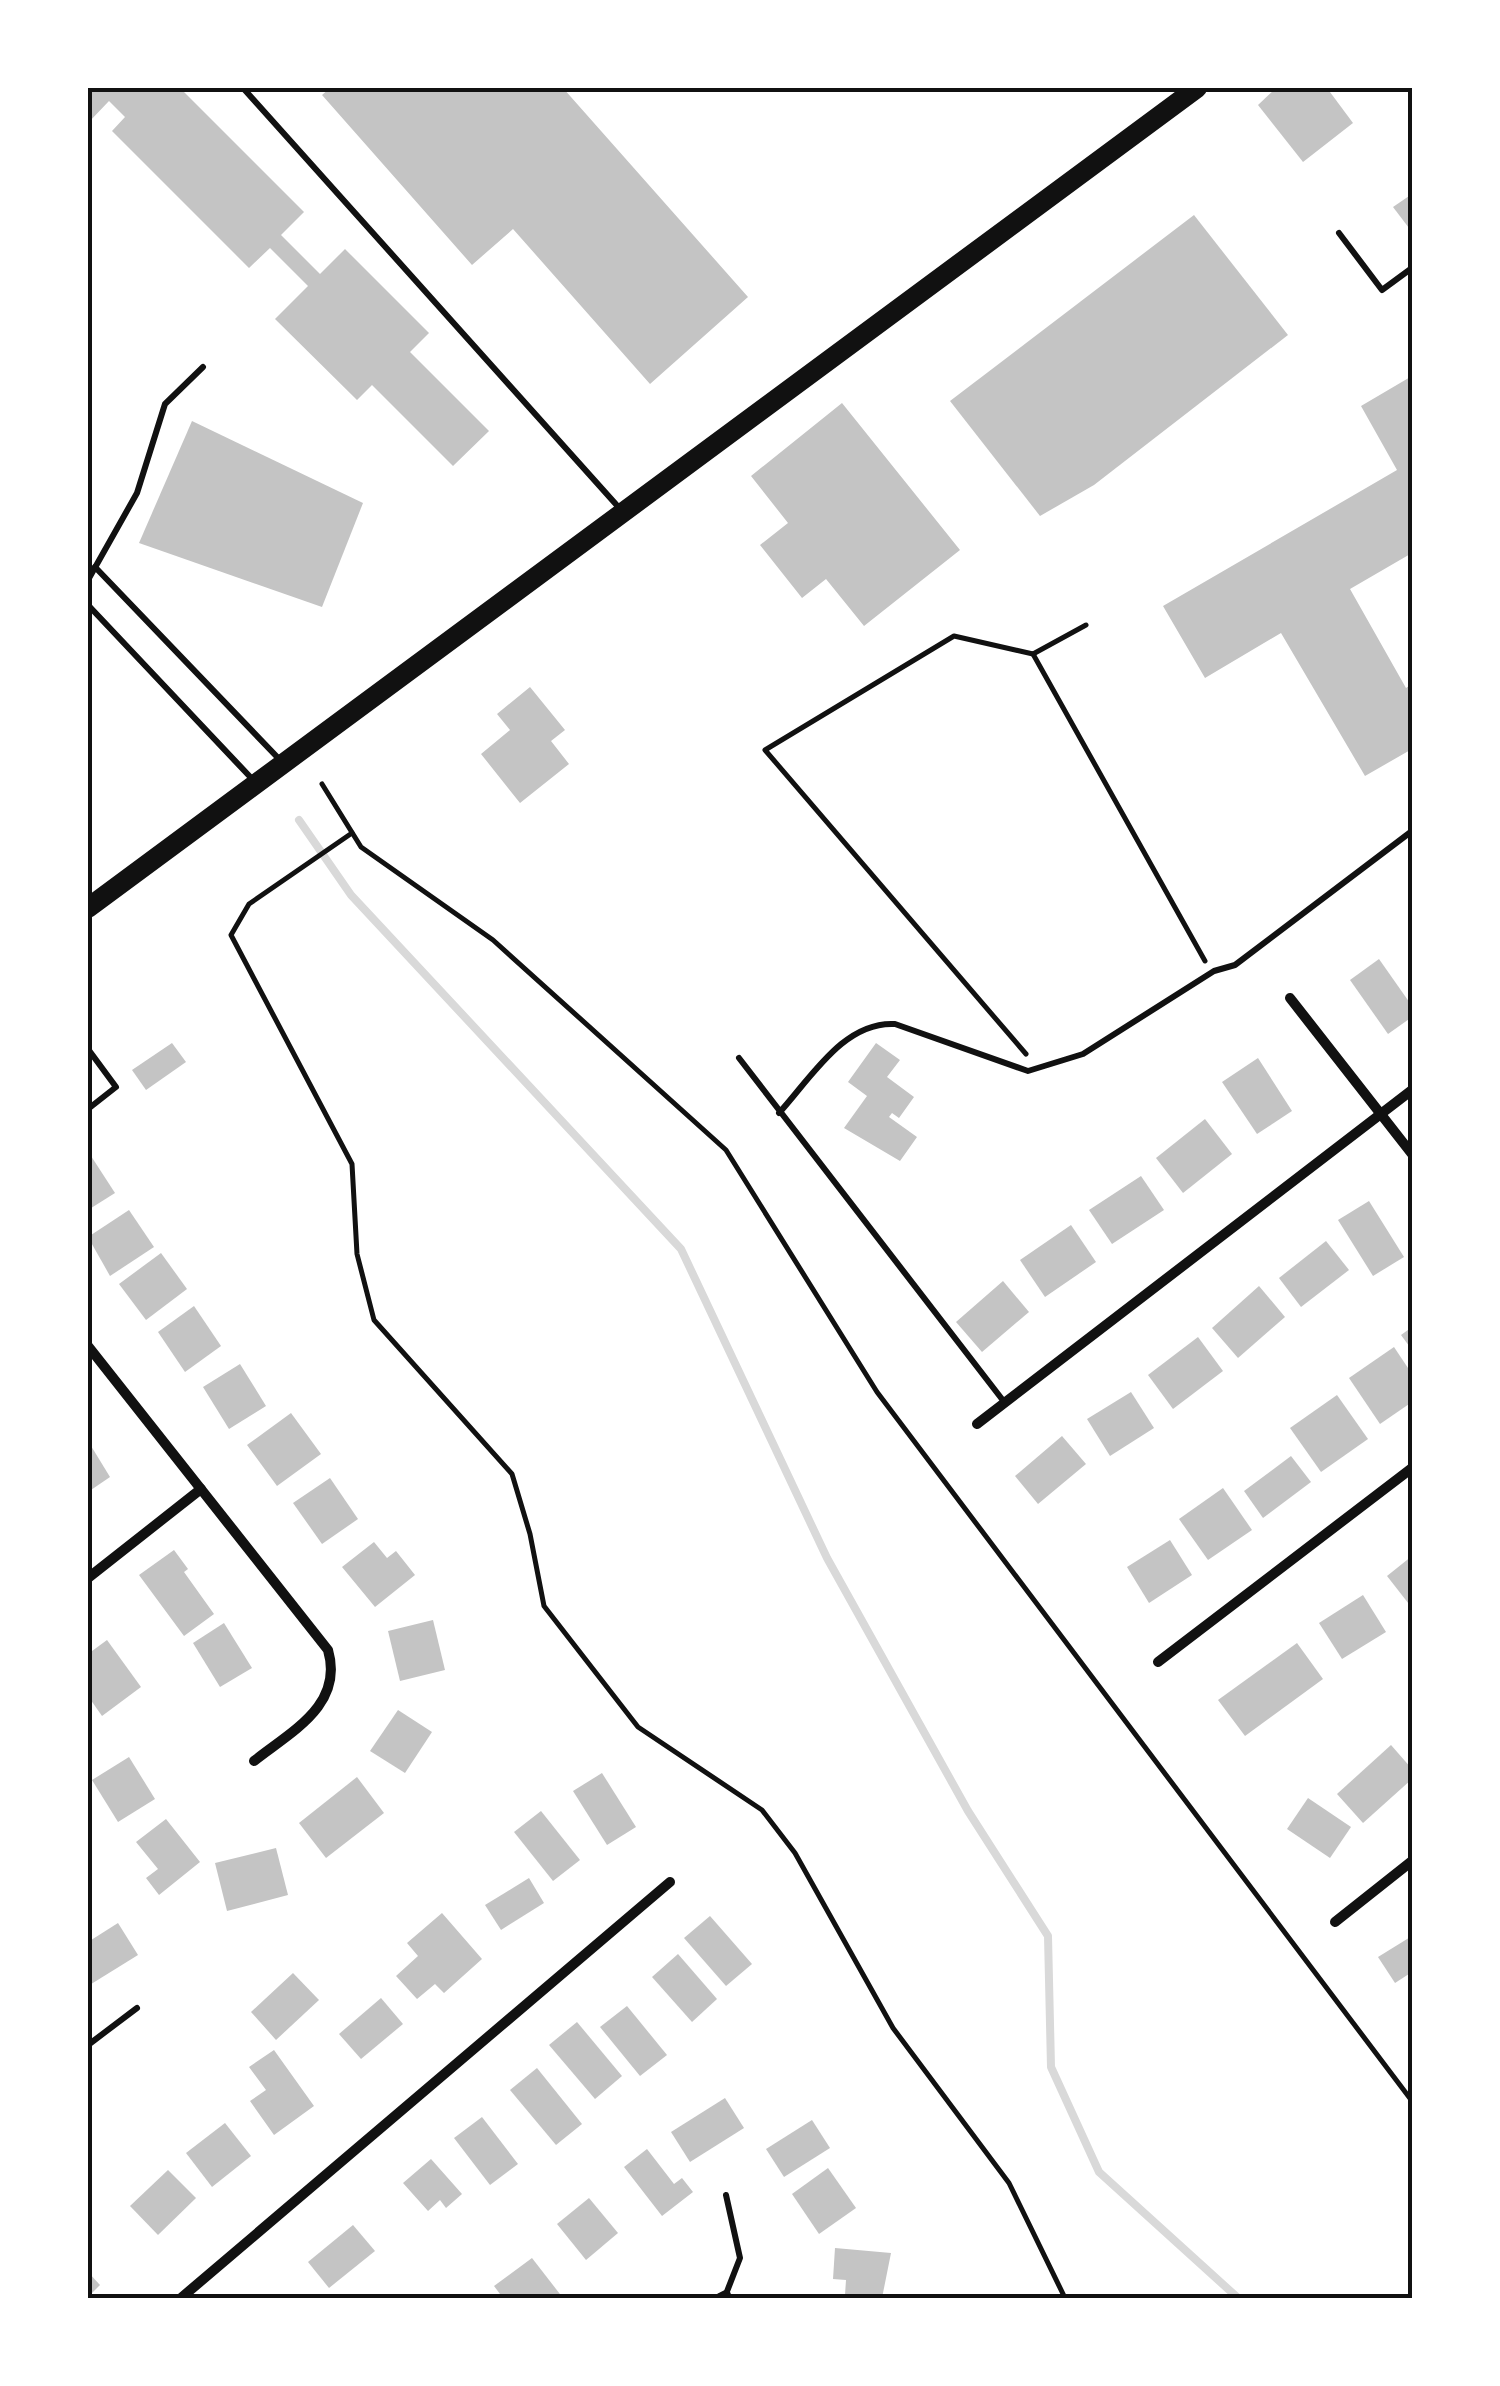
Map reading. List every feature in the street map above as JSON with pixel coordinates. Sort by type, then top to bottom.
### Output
[{"type":"main road","points":[[88,908],[1196,88]]},
{"type":"street","points":[[1290,998],[1412,1154]]},
{"type":"street","points":[[977,1424],[1412,1090]]},
{"type":"street","points":[[88,1346],[316,1630],[334,1670],[319,1709],[254,1762]]},
{"type":"street","points":[[1158,1662],[1412,1468]]},
{"type":"street","points":[[88,1578],[201,1489]]},
{"type":"street","points":[[1335,1922],[1412,1861]]},
{"type":"street","points":[[181,2298],[670,1882]]},
{"type":"lane","points":[[243,88],[622,512]]},
{"type":"lane","points":[[1339,233],[1382,290],[1412,268]]},
{"type":"lane","points":[[88,580],[138,493],[165,404],[203,367]]},
{"type":"lane","points":[[94,568],[283,762]]},
{"type":"lane","points":[[88,604],[256,782]]},
{"type":"lane","points":[[779,1113],[854,1031],[875,1022],[895,1024],[1028,1071],[1083,1054],[1211,973],[1235,965],[1412,832]]},
{"type":"lane","points":[[88,1049],[116,1086],[88,1109]]},
{"type":"lane","points":[[740,1058],[1005,1403]]},
{"type":"lane","points":[[88,2045],[137,2008]]},
{"type":"lane","points":[[723,2297],[740,2258],[726,2195]]},
{"type":"path","points":[[1039,1069],[766,750],[954,636],[1034,654],[1086,625]]},
{"type":"path","points":[[1034,654],[1211,973]]},
{"type":"path","points":[[322,784],[362,848],[492,940],[726,1150],[878,1392],[1412,2101]]},
{"type":"path","points":[[352,832],[249,904],[231,935],[352,1164],[358,1254],[374,1320],[512,1474],[530,1534],[544,1606],[638,1727],[762,1810],[795,1853],[893,2028],[1009,2183],[1066,2298]]},
{"type":"building","points":[[88,88],[180,88],[304,212],[281,235],[320,274],[345,249],[429,333],[410,352],[489,431],[453,466],[372,385],[357,400],[275,319],[308,286],[270,248],[249,268],[112,131],[125,117],[109,101],[88,123]]},
{"type":"building","points":[[330,88],[563,88],[748,297],[650,384],[513,229],[472,265],[322,95]]},
{"type":"building","points":[[1276,88],[1327,88],[1353,123],[1303,162],[1258,105]]},
{"type":"building","points":[[1412,194],[1412,232],[1393,207]]},
{"type":"building","points":[[1194,215],[1288,335],[1094,485],[1040,516],[950,401]]},
{"type":"building","points":[[1412,376],[1412,553],[1350,589],[1406,688],[1412,684],[1412,749],[1365,776],[1281,633],[1205,678],[1163,606],[1397,470],[1361,406]]},
{"type":"building","points":[[842,403],[960,550],[864,626],[826,579],[802,598],[760,545],[788,523],[751,476]]},
{"type":"building","points":[[192,421],[363,503],[322,607],[139,543]]},
{"type":"building","points":[[530,687],[565,730],[551,741],[569,764],[520,803],[481,754],[510,730],[497,714]]},
{"type":"building","points":[[1379,959],[1412,1006],[1412,1017],[1388,1034],[1350,980]]},
{"type":"building","points":[[172,1043],[186,1062],[146,1090],[132,1070]]},
{"type":"building","points":[[876,1043],[900,1060],[887,1077],[914,1097],[899,1118],[892,1113],[889,1117],[917,1137],[900,1161],[844,1128],[867,1096],[848,1082]]},
{"type":"building","points":[[1258,1058],[1292,1111],[1257,1134],[1222,1082]]},
{"type":"building","points":[[1205,1119],[1232,1154],[1183,1193],[1156,1158]]},
{"type":"building","points":[[91,1156],[115,1193],[88,1210],[88,1158]]},
{"type":"building","points":[[1141,1176],[1164,1210],[1112,1244],[1089,1210]]},
{"type":"building","points":[[1369,1201],[1404,1257],[1373,1276],[1338,1220]]},
{"type":"building","points":[[129,1210],[154,1247],[110,1276],[88,1237]]},
{"type":"building","points":[[1071,1225],[1096,1262],[1045,1297],[1020,1260]]},
{"type":"building","points":[[1326,1241],[1349,1270],[1301,1307],[1279,1278]]},
{"type":"building","points":[[161,1253],[187,1289],[146,1320],[119,1284]]},
{"type":"building","points":[[1003,1281],[1029,1312],[982,1352],[956,1322]]},
{"type":"building","points":[[1259,1286],[1285,1317],[1238,1358],[1212,1328]]},
{"type":"building","points":[[194,1306],[221,1346],[185,1372],[158,1332]]},
{"type":"building","points":[[1412,1327],[1412,1350],[1401,1335]]},
{"type":"building","points":[[1198,1337],[1223,1371],[1173,1409],[1148,1375]]},
{"type":"building","points":[[1394,1347],[1412,1374],[1412,1402],[1380,1424],[1349,1378]]},
{"type":"building","points":[[240,1364],[266,1406],[229,1429],[203,1387]]},
{"type":"building","points":[[1131,1392],[1154,1428],[1110,1456],[1087,1419]]},
{"type":"building","points":[[1337,1395],[1368,1439],[1321,1472],[1290,1428]]},
{"type":"building","points":[[291,1413],[321,1454],[277,1486],[247,1445]]},
{"type":"building","points":[[1062,1436],[1086,1464],[1038,1504],[1015,1476]]},
{"type":"building","points":[[88,1441],[110,1477],[88,1492]]},
{"type":"building","points":[[1291,1456],[1311,1482],[1263,1518],[1244,1491]]},
{"type":"building","points":[[330,1478],[358,1519],[322,1544],[293,1503]]},
{"type":"building","points":[[1223,1488],[1252,1530],[1208,1560],[1179,1519]]},
{"type":"building","points":[[1170,1540],[1192,1575],[1149,1603],[1127,1567]]},
{"type":"building","points":[[374,1542],[387,1558],[396,1551],[415,1575],[375,1607],[342,1567]]},
{"type":"building","points":[[174,1550],[188,1569],[184,1572],[214,1614],[184,1636],[139,1575]]},
{"type":"building","points":[[1412,1556],[1412,1608],[1387,1576]]},
{"type":"building","points":[[1363,1595],[1386,1632],[1342,1659],[1319,1623]]},
{"type":"building","points":[[433,1620],[445,1670],[400,1681],[388,1631]]},
{"type":"building","points":[[224,1623],[252,1668],[220,1687],[193,1643]]},
{"type":"building","points":[[107,1640],[141,1687],[102,1716],[88,1696],[88,1654]]},
{"type":"building","points":[[1297,1643],[1323,1679],[1245,1736],[1218,1700]]},
{"type":"building","points":[[398,1710],[432,1732],[405,1773],[370,1751]]},
{"type":"building","points":[[1391,1745],[1412,1769],[1412,1779],[1363,1823],[1337,1794]]},
{"type":"building","points":[[129,1757],[155,1799],[118,1822],[92,1780]]},
{"type":"building","points":[[602,1773],[636,1827],[607,1845],[573,1791]]},
{"type":"building","points":[[357,1777],[384,1813],[326,1858],[299,1823]]},
{"type":"building","points":[[1308,1798],[1351,1827],[1330,1858],[1287,1829]]},
{"type":"building","points":[[541,1811],[580,1860],[553,1881],[514,1832]]},
{"type":"building","points":[[166,1819],[200,1862],[159,1895],[146,1878],[158,1869],[136,1842]]},
{"type":"building","points":[[276,1848],[288,1895],[227,1911],[215,1863]]},
{"type":"building","points":[[529,1878],[544,1903],[501,1930],[485,1905]]},
{"type":"building","points":[[442,1913],[482,1959],[444,1993],[435,1984],[417,1999],[396,1976],[418,1956],[407,1943]]},
{"type":"building","points":[[710,1916],[752,1964],[726,1986],[684,1938]]},
{"type":"building","points":[[118,1923],[138,1955],[88,1986],[88,1942]]},
{"type":"building","points":[[1412,1936],[1412,1972],[1395,1983],[1378,1957]]},
{"type":"building","points":[[678,1954],[717,1999],[692,2022],[652,1977]]},
{"type":"building","points":[[293,1973],[319,2000],[276,2040],[251,2012]]},
{"type":"building","points":[[381,1998],[403,2024],[361,2059],[339,2034]]},
{"type":"building","points":[[627,2006],[667,2055],[640,2076],[600,2027]]},
{"type":"building","points":[[577,2022],[622,2076],[595,2099],[549,2045]]},
{"type":"building","points":[[274,2050],[314,2106],[274,2135],[250,2101],[266,2090],[249,2067]]},
{"type":"building","points":[[537,2068],[582,2124],[556,2145],[510,2090]]},
{"type":"building","points":[[725,2098],[744,2128],[690,2162],[671,2132]]},
{"type":"building","points":[[482,2117],[518,2164],[490,2185],[454,2138]]},
{"type":"building","points":[[812,2120],[830,2148],[784,2177],[766,2149]]},
{"type":"building","points":[[225,2123],[251,2156],[212,2187],[186,2153]]},
{"type":"building","points":[[647,2149],[674,2184],[682,2178],[693,2192],[662,2216],[624,2167]]},
{"type":"building","points":[[431,2159],[462,2194],[446,2208],[440,2200],[428,2211],[403,2183]]},
{"type":"building","points":[[828,2168],[856,2208],[819,2234],[792,2194]]},
{"type":"building","points":[[168,2170],[196,2198],[158,2235],[130,2206]]},
{"type":"building","points":[[589,2198],[618,2233],[586,2260],[557,2224]]},
{"type":"building","points":[[353,2225],[375,2251],[329,2288],[308,2262]]},
{"type":"building","points":[[835,2248],[891,2253],[882,2298],[845,2295],[846,2280],[833,2279]]},
{"type":"building","points":[[532,2258],[563,2298],[503,2298],[494,2286]]},
{"type":"building","points":[[88,2272],[100,2285],[88,2297]]},
{"type":"waterway","points":[[299,820],[351,895],[681,1249],[827,1558],[968,1811],[1048,1936],[1051,2067],[1099,2172],[1238,2298]]}]
